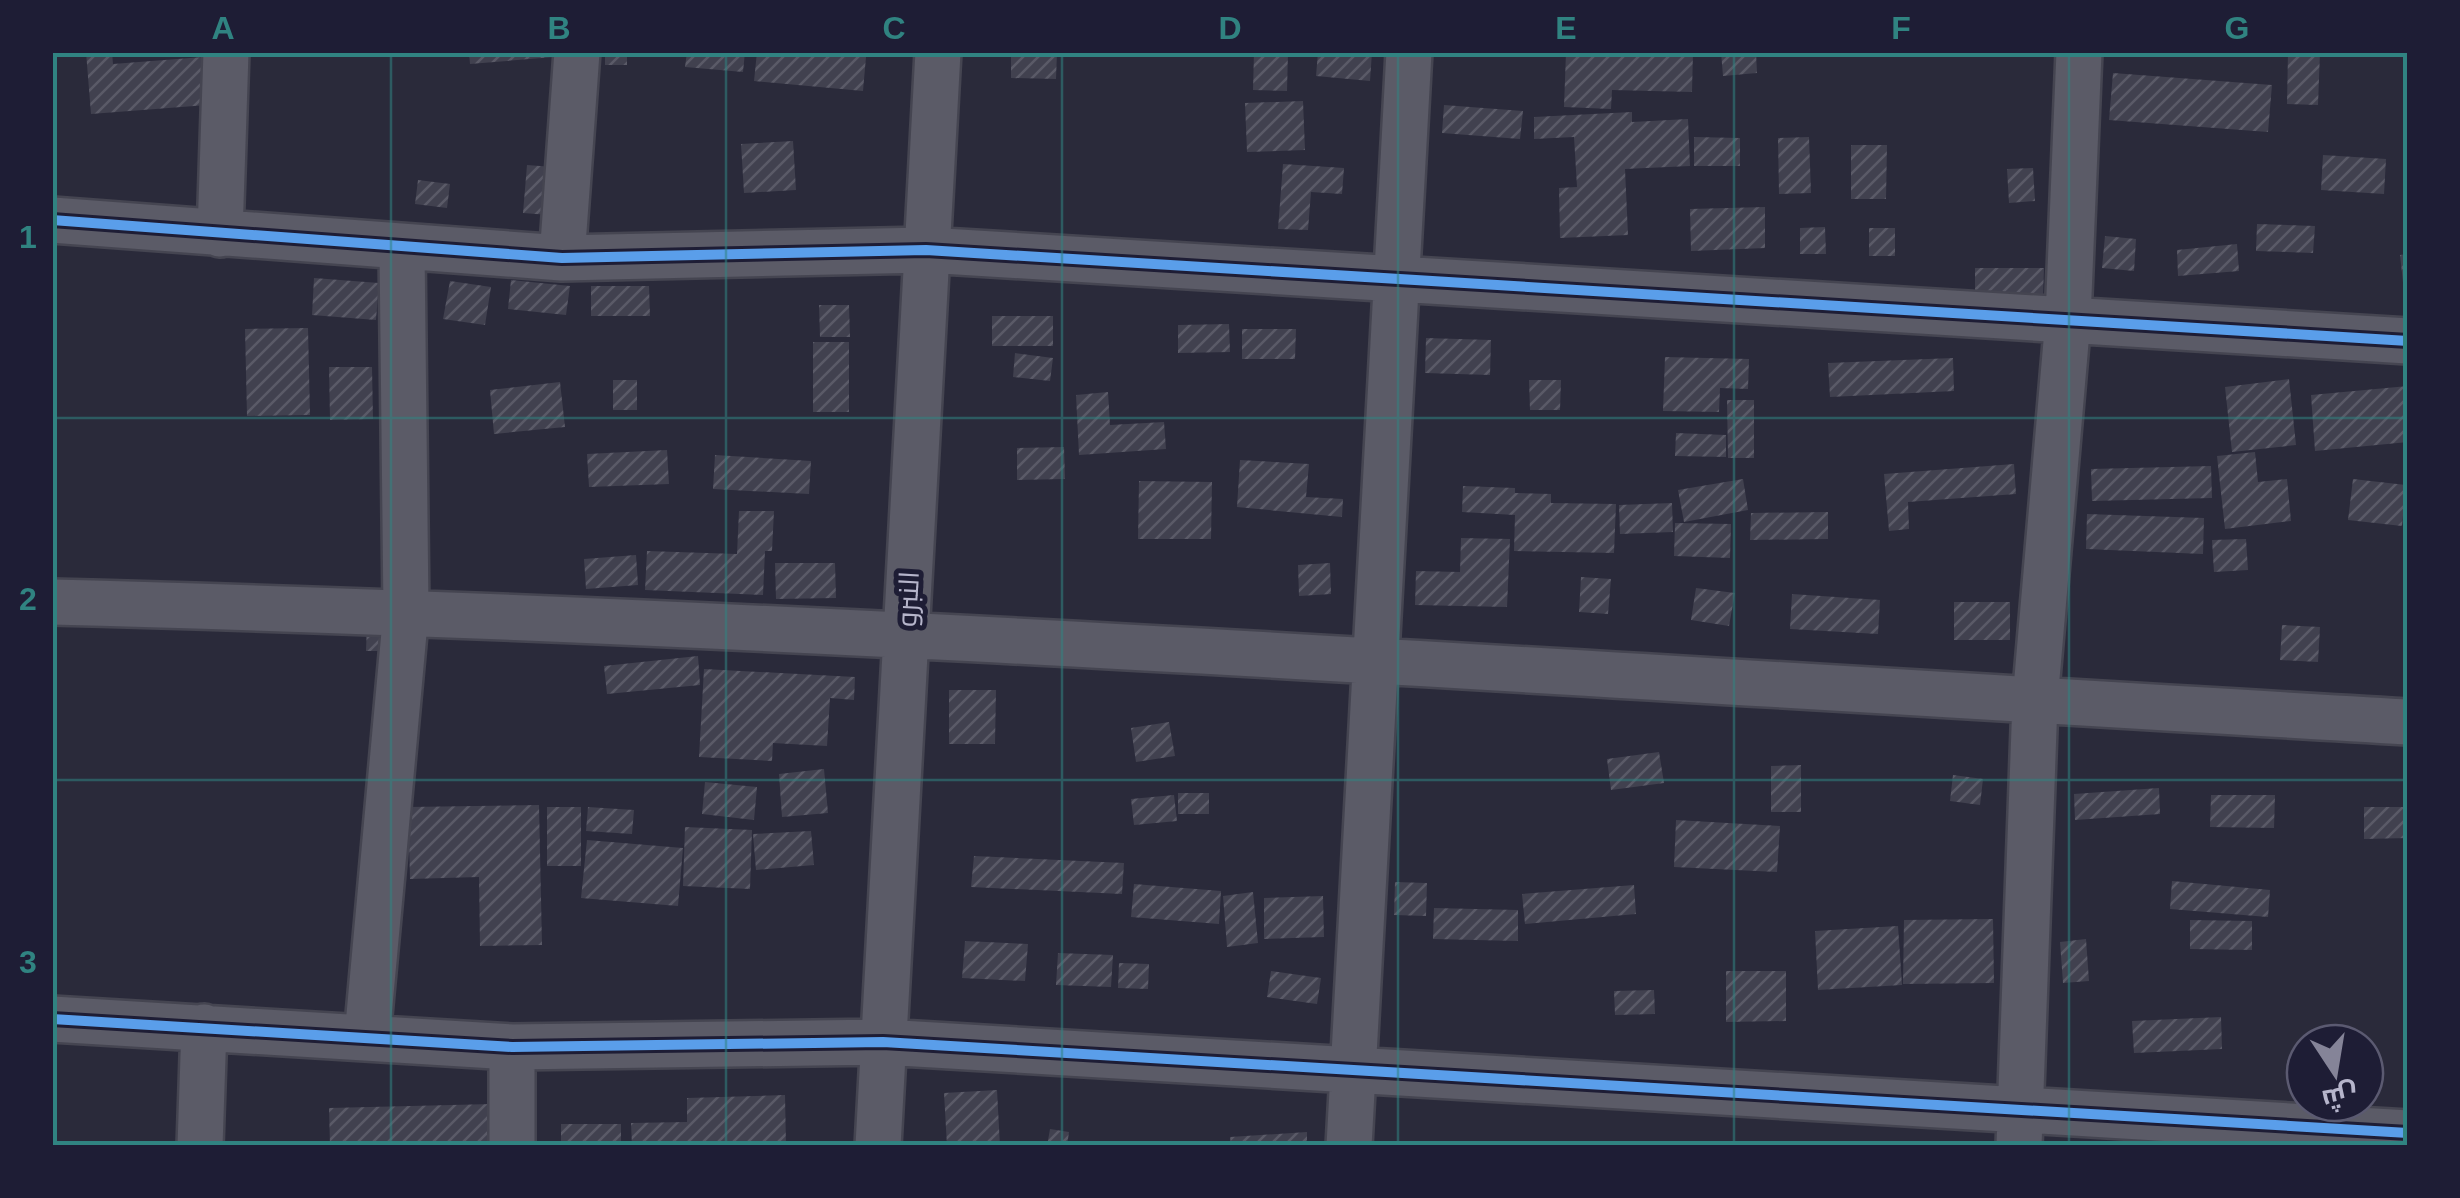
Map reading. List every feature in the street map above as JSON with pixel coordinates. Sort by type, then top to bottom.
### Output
[{"type":"street","points":[[220,234],[226,52]]},
{"type":"street","points":[[562,258],[577,52]]},
{"type":"street","name":"النبرو","points":[[878,1146],[938,52]]},
{"type":"street","points":[[1349,1146],[1409,52]]},
{"type":"street","points":[[2021,1128],[2036,701],[2068,319],[2078,52]]},
{"type":"street","points":[[52,220],[562,258],[926,250],[2408,341]]},
{"type":"street","points":[[366,1037],[406,611],[402,248]]},
{"type":"street","points":[[52,602],[406,611],[906,634],[2408,722]]},
{"type":"street","points":[[52,1019],[512,1047],[883,1042],[1353,1069],[2021,1128],[2408,1133]]},
{"type":"street","points":[[200,1146],[204,1027]]},
{"type":"street","points":[[512,1047],[512,1146]]},
{"type":"building","points":[[86,52],[112,52],[113,64],[216,56],[220,104],[91,114]]},
{"type":"building","points":[[469,52],[554,52],[554,57],[470,64]]},
{"type":"building","points":[[605,52],[627,52],[627,65],[605,65]]},
{"type":"building","points":[[687,52],[745,52],[743,72],[685,67]]},
{"type":"building","points":[[757,52],[866,57],[863,91],[754,81]]},
{"type":"building","points":[[1011,52],[1057,52],[1056,79],[1011,78]]},
{"type":"building","points":[[1254,52],[1288,52],[1287,91],[1253,90]]},
{"type":"building","points":[[1318,52],[1372,52],[1370,81],[1316,76]]},
{"type":"building","points":[[1566,52],[1693,52],[1692,92],[1612,90],[1611,109],[1564,107]]},
{"type":"building","points":[[1721,52],[1756,52],[1757,73],[1723,76]]},
{"type":"building","points":[[2288,52],[2320,52],[2318,105],[2287,104]]},
{"type":"building","points":[[2113,73],[2272,85],[2268,132],[2109,120]]},
{"type":"building","points":[[1303,101],[1305,150],[1247,152],[1245,103]]},
{"type":"building","points":[[1444,105],[1523,111],[1520,139],[1442,133]]},
{"type":"building","points":[[1632,112],[1632,122],[1688,119],[1690,166],[1625,169],[1628,235],[1560,238],[1559,188],[1577,187],[1574,137],[1534,139],[1534,117]]},
{"type":"building","points":[[1694,137],[1740,138],[1740,166],[1694,166]]},
{"type":"building","points":[[1809,137],[1811,193],[1779,194],[1778,138]]},
{"type":"building","points":[[793,141],[796,190],[744,193],[741,144]]},
{"type":"building","points":[[1851,145],[1887,145],[1886,199],[1851,199]]},
{"type":"building","points":[[2323,155],[2386,159],[2384,194],[2321,190]]},
{"type":"building","points":[[1283,164],[1344,168],[1342,194],[1311,192],[1308,230],[1278,229]]},
{"type":"building","points":[[527,165],[553,167],[549,215],[523,213]]},
{"type":"building","points":[[2033,168],[2035,201],[2009,203],[2007,169]]},
{"type":"building","points":[[418,180],[450,184],[447,208],[415,204]]},
{"type":"building","points":[[1765,207],[1765,248],[1691,251],[1690,209]]},
{"type":"building","points":[[2257,224],[2315,226],[2313,253],[2256,251]]},
{"type":"building","points":[[1825,227],[1826,254],[1800,254],[1800,228]]},
{"type":"building","points":[[1869,228],[1895,228],[1895,256],[1869,256]]},
{"type":"building","points":[[2105,236],[2136,239],[2134,271],[2102,268]]},
{"type":"building","points":[[2237,244],[2239,271],[2178,276],[2177,250]]},
{"type":"building","points":[[2408,254],[2408,290],[2404,291],[2400,255]]},
{"type":"building","points":[[1975,268],[2044,268],[2043,297],[1975,297]]},
{"type":"building","points":[[314,278],[379,283],[376,320],[312,315]]},
{"type":"building","points":[[511,280],[570,286],[566,315],[508,309]]},
{"type":"building","points":[[450,281],[491,287],[485,325],[443,319]]},
{"type":"building","points":[[591,286],[649,286],[650,316],[591,316]]},
{"type":"building","points":[[819,305],[849,305],[850,337],[820,337]]},
{"type":"building","points":[[992,316],[1053,316],[1053,346],[992,346]]},
{"type":"building","points":[[1229,324],[1230,352],[1178,353],[1178,325]]},
{"type":"building","points":[[308,328],[310,415],[247,416],[245,329]]},
{"type":"building","points":[[1242,329],[1296,329],[1295,359],[1242,359]]},
{"type":"building","points":[[1426,338],[1491,340],[1490,375],[1425,373]]},
{"type":"building","points":[[813,342],[849,342],[849,412],[813,412]]},
{"type":"building","points":[[1015,353],[1053,358],[1050,381],[1013,377]]},
{"type":"building","points":[[1665,357],[1749,359],[1748,389],[1720,388],[1719,412],[1663,411]]},
{"type":"building","points":[[1953,358],[1954,391],[1830,397],[1828,363]]},
{"type":"building","points":[[329,367],[372,367],[373,419],[330,420]]},
{"type":"building","points":[[2289,379],[2296,445],[2232,452],[2225,387]]},
{"type":"building","points":[[613,380],[637,380],[637,410],[613,410]]},
{"type":"building","points":[[1529,380],[1561,380],[1560,410],[1530,410]]},
{"type":"building","points":[[560,382],[565,427],[494,434],[490,390]]},
{"type":"building","points":[[2408,386],[2408,442],[2315,451],[2311,395]]},
{"type":"building","points":[[1108,392],[1110,425],[1164,422],[1166,449],[1079,455],[1076,395]]},
{"type":"building","points":[[1727,400],[1754,400],[1754,458],[1728,458]]},
{"type":"building","points":[[1676,433],[1726,435],[1726,457],[1675,456]]},
{"type":"building","points":[[1064,447],[1065,479],[1017,480],[1017,448]]},
{"type":"building","points":[[667,450],[669,484],[589,487],[587,454]]},
{"type":"building","points":[[2255,452],[2258,482],[2287,479],[2291,521],[2225,529],[2217,456]]},
{"type":"building","points":[[715,455],[811,461],[809,494],[713,489]]},
{"type":"building","points":[[1240,460],[1309,464],[1306,497],[1343,499],[1342,517],[1237,507]]},
{"type":"building","points":[[2014,464],[2016,494],[1908,502],[1909,529],[1889,531],[1884,474]]},
{"type":"building","points":[[2211,466],[2212,498],[2092,501],[2091,469]]},
{"type":"building","points":[[1743,479],[1748,510],[1684,522],[1678,490]]},
{"type":"building","points":[[2353,479],[2406,485],[2402,526],[2348,520]]},
{"type":"building","points":[[1139,481],[1212,482],[1211,539],[1138,539]]},
{"type":"building","points":[[1463,486],[1551,494],[1551,503],[1616,504],[1614,553],[1514,551],[1515,515],[1462,512]]},
{"type":"building","points":[[1672,503],[1673,532],[1620,534],[1619,505]]},
{"type":"building","points":[[739,511],[774,511],[772,551],[765,551],[763,595],[645,590],[647,551],[737,554]]},
{"type":"building","points":[[1828,512],[1828,539],[1750,540],[1751,513]]},
{"type":"building","points":[[2087,514],[2204,518],[2203,554],[2086,549]]},
{"type":"building","points":[[1675,523],[1731,524],[1730,558],[1674,556]]},
{"type":"building","points":[[1461,538],[1510,539],[1507,607],[1415,605],[1416,571],[1460,572]]},
{"type":"building","points":[[2246,539],[2248,570],[2214,572],[2212,540]]},
{"type":"building","points":[[636,555],[638,585],[586,589],[584,559]]},
{"type":"building","points":[[775,563],[835,563],[836,598],[776,599]]},
{"type":"building","points":[[1330,563],[1331,594],[1299,596],[1298,565]]},
{"type":"building","points":[[1581,577],[1611,579],[1608,614],[1579,612]]},
{"type":"building","points":[[1696,588],[1735,593],[1729,626],[1691,620]]},
{"type":"building","points":[[1792,594],[1880,600],[1878,634],[1790,629]]},
{"type":"building","points":[[1954,602],[2010,602],[2010,640],[1954,640]]},
{"type":"building","points":[[367,622],[391,623],[391,651],[366,651]]},
{"type":"building","points":[[2282,625],[2320,627],[2318,662],[2280,660]]},
{"type":"building","points":[[698,656],[700,685],[607,694],[604,666]]},
{"type":"building","points":[[704,669],[855,677],[854,700],[830,698],[827,746],[773,743],[772,761],[699,757]]},
{"type":"building","points":[[949,690],[996,690],[995,744],[949,744]]},
{"type":"building","points":[[1169,722],[1175,756],[1136,762],[1131,728]]},
{"type":"building","points":[[1659,752],[1664,783],[1611,790],[1607,759]]},
{"type":"building","points":[[1801,765],[1801,812],[1771,812],[1771,766]]},
{"type":"building","points":[[824,769],[828,813],[782,817],[779,774]]},
{"type":"building","points":[[1953,775],[1983,779],[1980,805],[1950,801]]},
{"type":"building","points":[[705,782],[757,787],[754,820],[702,814]]},
{"type":"building","points":[[2159,788],[2160,814],[2075,820],[2074,794]]},
{"type":"building","points":[[1178,793],[1209,793],[1209,814],[1178,814]]},
{"type":"building","points":[[1174,795],[1177,821],[1134,825],[1131,799]]},
{"type":"building","points":[[2211,795],[2275,795],[2274,828],[2210,827]]},
{"type":"building","points":[[539,805],[542,945],[480,946],[479,877],[410,879],[408,807]]},
{"type":"building","points":[[547,807],[581,807],[581,866],[547,866]]},
{"type":"building","points":[[588,807],[634,810],[632,834],[586,831]]},
{"type":"building","points":[[2364,807],[2408,807],[2408,838],[2364,839]]},
{"type":"building","points":[[1676,820],[1780,826],[1777,872],[1674,867]]},
{"type":"building","points":[[685,827],[752,830],[750,889],[683,886]]},
{"type":"building","points":[[811,831],[814,865],[756,870],[753,834]]},
{"type":"building","points":[[587,840],[683,848],[678,906],[581,898]]},
{"type":"building","points":[[974,856],[1124,863],[1122,894],[971,887]]},
{"type":"building","points":[[2172,881],[2270,890],[2268,917],[2170,909]]},
{"type":"building","points":[[1395,882],[1427,883],[1426,916],[1394,915]]},
{"type":"building","points":[[1134,884],[1221,891],[1219,924],[1131,917]]},
{"type":"building","points":[[1634,885],[1636,914],[1525,924],[1522,894]]},
{"type":"building","points":[[1253,892],[1258,943],[1227,947],[1223,896]]},
{"type":"building","points":[[1323,896],[1324,937],[1264,939],[1264,898]]},
{"type":"building","points":[[1434,908],[1518,910],[1518,941],[1433,939]]},
{"type":"building","points":[[1993,919],[1994,983],[1903,984],[1904,920]]},
{"type":"building","points":[[2190,920],[2252,921],[2252,950],[2190,949]]},
{"type":"building","points":[[1898,926],[1902,985],[1818,990],[1815,931]]},
{"type":"building","points":[[2086,939],[2089,981],[2063,983],[2060,942]]},
{"type":"building","points":[[965,941],[1028,944],[1025,981],[962,978]]},
{"type":"building","points":[[1058,953],[1113,955],[1111,987],[1056,985]]},
{"type":"building","points":[[1119,963],[1149,964],[1148,989],[1118,988]]},
{"type":"building","points":[[1271,971],[1321,978],[1317,1004],[1267,997]]},
{"type":"building","points":[[1726,971],[1786,971],[1786,1021],[1726,1022]]},
{"type":"building","points":[[1654,990],[1655,1014],[1615,1015],[1614,991]]},
{"type":"building","points":[[2221,1017],[2222,1049],[2134,1053],[2132,1021]]},
{"type":"building","points":[[997,1090],[1000,1146],[947,1146],[944,1093]]},
{"type":"building","points":[[785,1095],[786,1146],[632,1146],[631,1123],[687,1122],[687,1098]]},
{"type":"building","points":[[492,1104],[493,1146],[330,1146],[329,1108]]},
{"type":"building","points":[[561,1124],[621,1124],[621,1146],[561,1146]]},
{"type":"building","points":[[1050,1129],[1069,1132],[1067,1146],[1047,1146]]},
{"type":"building","points":[[1307,1132],[1307,1146],[1231,1146],[1230,1137]]},
{"type":"cycle path","points":[[52,220],[562,258],[926,250],[2408,341]]},
{"type":"cycle path","points":[[52,1019],[512,1047],[883,1042],[2408,1133]]}]
